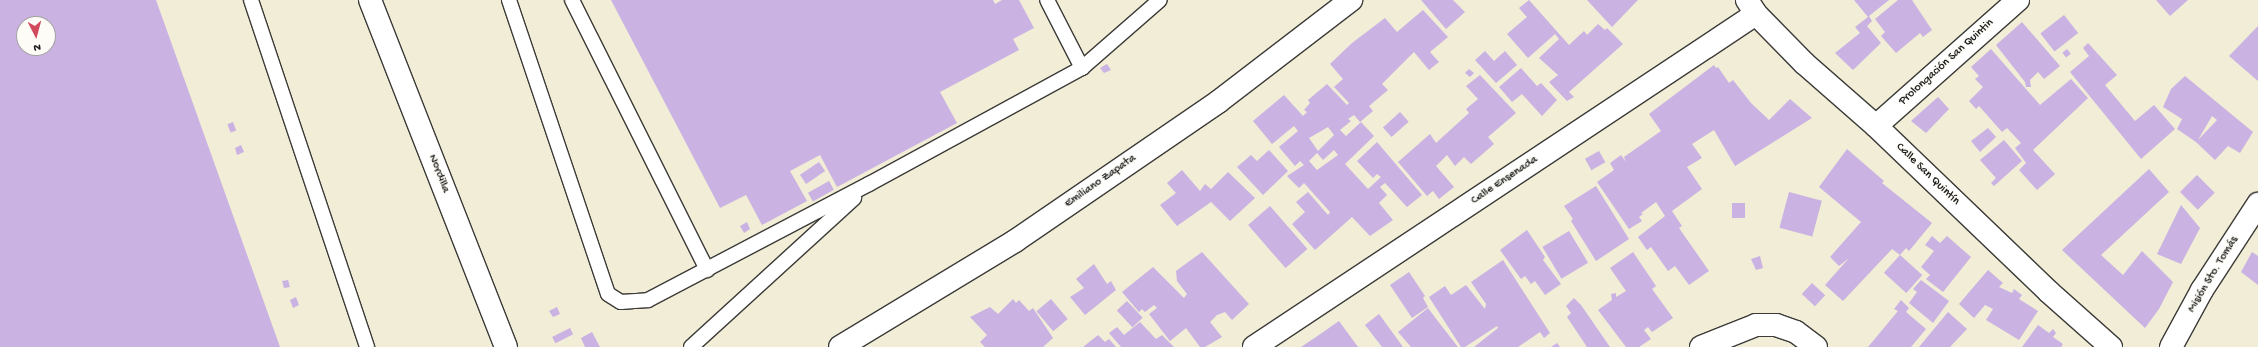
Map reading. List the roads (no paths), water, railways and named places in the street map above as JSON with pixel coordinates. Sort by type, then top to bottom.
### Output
[{"type":"street","name":"Nordilla","points":[[370,0],[506,347]]},
{"type":"street","name":"Emiliano Zapata","points":[[840,347],[1015,241],[1218,102],[1351,0]]},
{"type":"street","name":"Prolongación San Quintin","points":[[1876,126],[2018,0]]},
{"type":"street","name":"Calle San Quintín","points":[[1751,7],[1804,63],[1876,126],[2049,292],[2111,347]]},
{"type":"street","name":"Calle Ensenada","points":[[1254,347],[1751,7]]},
{"type":"street","name":"Misión Sto. Tomás","points":[[2171,347],[2202,290],[2258,204]]},
{"type":"street","points":[[1701,347],[1756,325],[1776,325],[1796,332],[1816,347]]},
{"type":"lane","points":[[251,0],[367,347]]},
{"type":"lane","points":[[509,0],[608,294],[621,302],[648,300],[869,184],[1082,68],[1160,0]]},
{"type":"lane","points":[[572,0],[707,270]]},
{"type":"lane","points":[[1047,0],[1082,68]]},
{"type":"lane","points":[[691,347],[869,184]]}]
